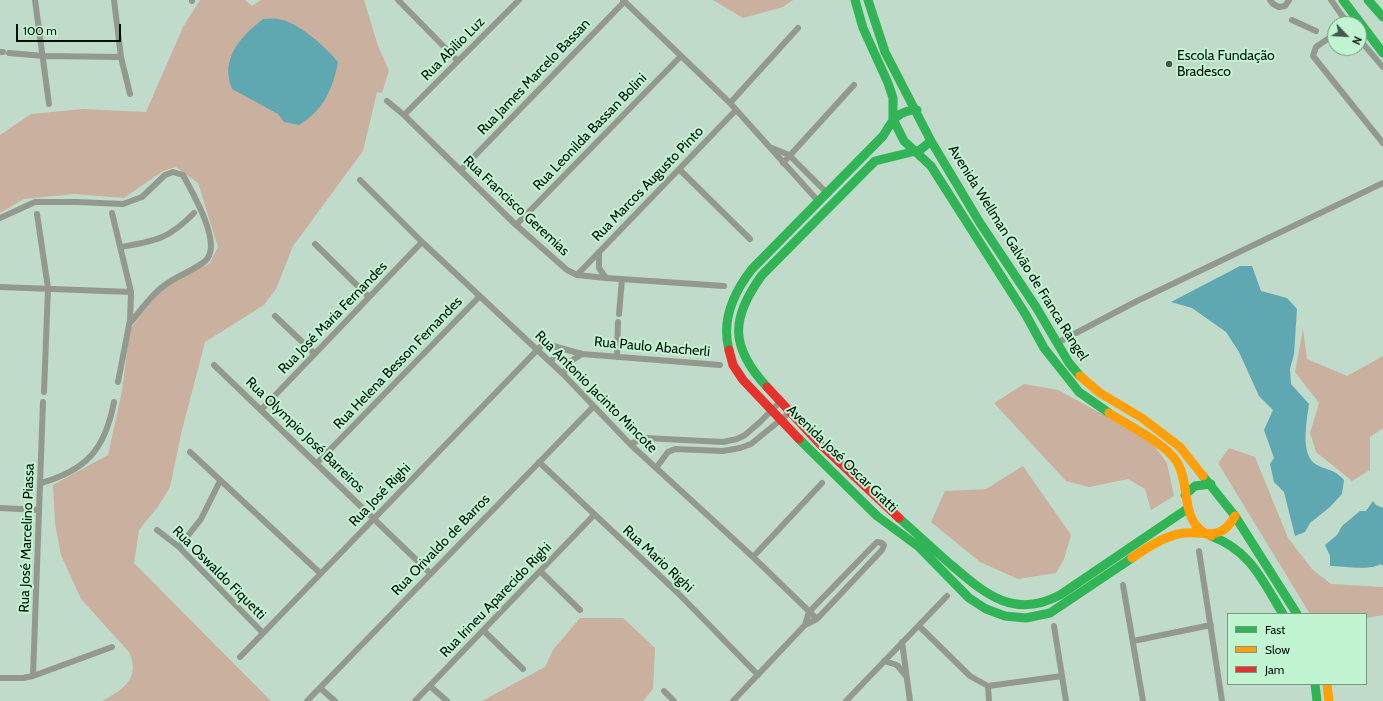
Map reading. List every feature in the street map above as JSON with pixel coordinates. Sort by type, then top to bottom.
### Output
[{"type":"main road","name":"Avenida Wellman Galvão de Franca Rangel","points":[[855,0],[863,28],[888,83],[893,98],[894,119],[904,141],[930,166],[1026,315],[1044,348],[1059,369],[1079,392],[1092,402],[1136,428],[1171,455],[1182,471],[1187,510],[1194,525],[1206,534],[1227,542],[1241,552],[1251,563],[1282,613]]},
{"type":"main road","name":"Avenida Wellman Galvão de Franca Rangel","points":[[868,0],[885,52],[917,110],[931,141],[980,223],[1036,307],[1069,363],[1086,382],[1100,393],[1142,418],[1174,442],[1211,484],[1235,516],[1296,613]]},
{"type":"main road","points":[[1368,0],[1383,17]]},
{"type":"main road","points":[[1346,4],[1379,42],[1383,53]]},
{"type":"main road","points":[[894,119],[905,110],[917,110]]},
{"type":"main road","name":"Avenida José Oscar Gratti","points":[[894,119],[883,136],[740,284],[728,312],[726,331],[733,365],[748,385],[781,421],[877,516],[932,559],[969,598],[986,609],[1005,616],[1026,618],[1050,613],[1160,540],[1179,534],[1206,534]]},
{"type":"main road","points":[[916,152],[925,149],[931,141]]},
{"type":"main road","name":"Avenida José Oscar Gratti","points":[[916,152],[885,156],[875,161],[762,275],[750,290],[742,307],[740,319],[740,346],[748,364],[780,402],[837,463],[965,576],[992,598],[1006,603],[1025,605],[1042,603],[1064,592],[1187,510]]},
{"type":"main road","points":[[1185,495],[1195,486],[1211,484]]},
{"type":"main road","points":[[1206,534],[1226,531],[1235,516]]},
{"type":"main road","points":[[1315,685],[1317,701]]},
{"type":"main road","points":[[1327,685],[1329,701]]},
{"type":"street","points":[[36,0],[49,104]]},
{"type":"street","points":[[114,0],[121,57],[130,94]]},
{"type":"street","points":[[398,0],[458,60]]},
{"type":"street","points":[[1270,0],[1279,8],[1285,6],[1289,0]]},
{"type":"street","name":"Rua Abilio Luz","points":[[404,115],[515,1]]},
{"type":"street","points":[[624,1],[730,103],[819,202]]},
{"type":"street","name":"Rua James Marcelo Bassan","points":[[461,170],[624,1]]},
{"type":"street","points":[[1332,2],[1346,4]]},
{"type":"street","points":[[1332,2],[1342,16]]},
{"type":"street","points":[[1292,20],[1316,31]]},
{"type":"street","points":[[730,103],[798,28]]},
{"type":"street","points":[[1327,39],[1316,47],[1313,56],[1383,142]]},
{"type":"street","points":[[1367,48],[1383,67]]},
{"type":"street","points":[[4,53],[44,56],[121,57]]},
{"type":"street","name":"Rua Leonilda Bassan Bolini","points":[[516,225],[681,56]]},
{"type":"street","points":[[783,163],[854,85]]},
{"type":"street","name":"Rua Francisco Geremias","points":[[387,100],[557,263],[577,275],[724,286]]},
{"type":"street","name":"Rua Marcos Augusto Pinto","points":[[577,275],[736,110]]},
{"type":"street","points":[[770,147],[789,155],[828,194]]},
{"type":"street","points":[[679,169],[750,239]]},
{"type":"street","points":[[0,218],[34,202],[123,204],[142,197],[165,175],[173,172],[183,175],[203,212],[211,246],[210,254],[206,261],[164,285],[130,323]]},
{"type":"street","name":"Rua Antonio Jacinto Mincote","points":[[360,180],[479,297],[563,374],[630,444],[754,557],[817,619]]},
{"type":"street","points":[[1057,343],[1137,301],[1383,183]]},
{"type":"street","points":[[112,213],[131,292],[130,323],[118,382]]},
{"type":"street","points":[[121,247],[156,241],[181,227],[194,213]]},
{"type":"street","points":[[37,214],[48,288],[44,392]]},
{"type":"street","name":"Rua José Maria Fernandes","points":[[261,410],[422,242]]},
{"type":"street","points":[[315,244],[369,297]]},
{"type":"street","points":[[599,252],[599,268],[606,278]]},
{"type":"street","points":[[619,314],[622,279]]},
{"type":"street","points":[[0,287],[131,292]]},
{"type":"street","name":"Rua Helena Besson Fernandes","points":[[317,463],[479,297]]},
{"type":"street","points":[[275,316],[315,354]]},
{"type":"street","points":[[617,357],[618,322]]},
{"type":"street","name":"Rua Paulo Abacherli","points":[[536,349],[546,344],[582,354],[720,365]]},
{"type":"street","name":"Rua José Righi","points":[[240,656],[375,518],[536,349]]},
{"type":"street","points":[[550,362],[564,349]]},
{"type":"street","name":"Rua Paulo Abacherli","points":[[563,374],[571,361],[582,354]]},
{"type":"street","name":"Rua Olympio José Barreiros","points":[[214,365],[375,518],[430,573]]},
{"type":"street","name":"Rua José Marcelino Piassa","points":[[33,676],[43,402]]},
{"type":"street","points":[[41,483],[63,477],[87,461],[104,436],[110,421],[114,402]]},
{"type":"street","points":[[630,444],[645,438],[723,442],[737,439],[745,435],[780,402]]},
{"type":"street","name":"Rua Orivaldo de Barros","points":[[307,701],[593,407]]},
{"type":"street","points":[[656,468],[668,452],[675,449],[723,451],[740,448],[751,444],[790,413]]},
{"type":"street","points":[[190,452],[320,573]]},
{"type":"street","name":"Rua Mario Righi","points":[[539,462],[678,593],[758,675]]},
{"type":"street","points":[[180,547],[201,519],[220,481]]},
{"type":"street","points":[[754,557],[822,484]]},
{"type":"street","points":[[0,508],[39,510]]},
{"type":"street","name":"Rua Irineu Aparecido Righi","points":[[415,701],[594,515]]},
{"type":"street","name":"Rua Oswaldo Fiquetti","points":[[157,530],[180,547],[263,633]]},
{"type":"street","points":[[733,701],[805,625],[817,619],[882,550],[884,545],[882,543],[877,542],[809,612],[805,625]]},
{"type":"street","points":[[1199,551],[1222,701]]},
{"type":"street","points":[[540,571],[580,610]]},
{"type":"street","points":[[1123,585],[1143,701]]},
{"type":"street","points":[[846,701],[947,596]]},
{"type":"street","points":[[1133,641],[1211,625]]},
{"type":"street","points":[[919,626],[970,676],[988,686],[1062,676]]},
{"type":"street","points":[[1054,626],[1066,701]]},
{"type":"street","points":[[484,630],[523,669]]},
{"type":"street","points":[[902,642],[910,701]]},
{"type":"street","points":[[0,678],[23,678],[33,676],[112,647]]},
{"type":"street","points":[[884,661],[897,664],[906,677]]},
{"type":"street","points":[[430,686],[447,701]]},
{"type":"street","points":[[988,686],[989,701]]},
{"type":"street","points":[[320,688],[335,701]]},
{"type":"street","points":[[664,691],[674,701]]},
{"type":"shaded area","points":[[200,0],[245,0],[252,6],[261,0],[364,0],[378,46],[389,70],[382,93],[377,92],[363,151],[293,246],[276,289],[264,305],[205,342],[181,434],[170,487],[157,508],[139,530],[134,563],[271,701],[102,701],[123,688],[128,682],[133,669],[132,661],[129,652],[81,599],[61,555],[55,523],[53,485],[108,455],[122,391],[130,329],[164,285],[209,264],[218,247],[198,183],[176,167],[163,171],[124,198],[74,194],[24,199],[0,213],[0,135],[31,114],[83,109],[146,112],[183,27]]},
{"type":"shaded area","points":[[713,0],[793,0],[783,7],[743,18]]},
{"type":"shaded area","points":[[1303,329],[1307,359],[1347,376],[1383,356],[1383,428],[1370,437],[1370,470],[1352,481],[1316,452],[1310,433],[1319,403],[1295,372]]},
{"type":"shaded area","points":[[1024,384],[1058,390],[1150,440],[1167,463],[1174,496],[1151,510],[1145,489],[1128,479],[1089,487],[1066,481],[994,403]]},
{"type":"shaded area","points":[[1229,448],[1255,457],[1288,538],[1312,569],[1331,584],[1383,587],[1383,615],[1367,618],[1367,613],[1309,613],[1218,463]]},
{"type":"shaded area","points":[[1023,466],[1071,535],[1064,559],[1056,573],[1018,579],[980,562],[931,522],[945,491],[986,489]]},
{"type":"shaded area","points":[[580,618],[623,618],[655,648],[653,689],[643,701],[482,701],[545,667],[553,650]]},
{"type":"water","points":[[263,19],[278,19],[294,25],[311,36],[338,62],[330,90],[326,98],[315,113],[299,125],[284,122],[278,114],[232,89],[229,78],[230,58],[240,41]]},
{"type":"water","points":[[1240,266],[1252,266],[1261,291],[1287,298],[1297,309],[1294,354],[1290,369],[1291,384],[1309,404],[1306,428],[1306,446],[1308,454],[1311,460],[1317,465],[1334,472],[1344,480],[1342,494],[1330,507],[1310,523],[1305,532],[1295,536],[1284,492],[1274,482],[1270,464],[1274,458],[1264,430],[1273,410],[1259,396],[1239,352],[1226,332],[1192,308],[1171,302]]},
{"type":"water","points":[[1373,501],[1376,505],[1383,508],[1383,566],[1380,564],[1364,568],[1330,566],[1330,556],[1325,545],[1337,535],[1342,526],[1360,511],[1366,511]]},
{"type":"traffic: fast","points":[[855,0],[863,28],[888,83],[893,98],[893,119],[904,141],[931,166],[1026,315],[1044,348],[1079,392],[1109,413]]},
{"type":"traffic: fast","points":[[868,0],[885,52],[931,141],[980,223],[1036,307],[1069,363],[1080,376]]},
{"type":"traffic: fast","points":[[1343,0],[1383,53]]},
{"type":"traffic: fast","points":[[1368,0],[1383,17]]},
{"type":"traffic: fast","points":[[729,350],[727,339],[728,317],[735,297],[752,269],[883,136],[896,117],[905,112],[917,110]]},
{"type":"traffic: fast","points":[[767,387],[746,359],[741,346],[739,332],[740,319],[744,305],[762,275],[875,161],[920,150],[931,141]]},
{"type":"traffic: fast","points":[[799,439],[877,516],[919,547],[969,598],[986,609],[1005,616],[1026,618],[1050,613],[1132,558]]},
{"type":"traffic: fast","points":[[1203,476],[1235,516],[1296,613]]},
{"type":"traffic: fast","points":[[1185,495],[1195,486],[1211,484]]},
{"type":"traffic: fast","points":[[899,518],[962,574],[987,593],[1000,600],[1013,604],[1028,605],[1043,602],[1060,595],[1187,509]]},
{"type":"traffic: fast","points":[[1211,536],[1225,542],[1246,558],[1262,578],[1282,613]]},
{"type":"traffic: fast","points":[[1315,685],[1317,701]]},
{"type":"traffic: slow","points":[[1080,376],[1100,393],[1142,418],[1180,447],[1203,476]]},
{"type":"traffic: slow","points":[[1109,413],[1155,441],[1177,462],[1184,482],[1187,503],[1194,522],[1201,530],[1211,536]]},
{"type":"traffic: slow","points":[[1132,558],[1154,544],[1178,534],[1217,533],[1229,525],[1235,516]]},
{"type":"traffic: slow","points":[[1327,685],[1329,701]]},
{"type":"traffic: jam","points":[[729,350],[733,365],[743,380],[799,439]]},
{"type":"traffic: jam","points":[[767,387],[820,444],[899,518]]},
{"type":"place","name":"Escola Fundação Bradesco","points":[[1169,64]]}]
